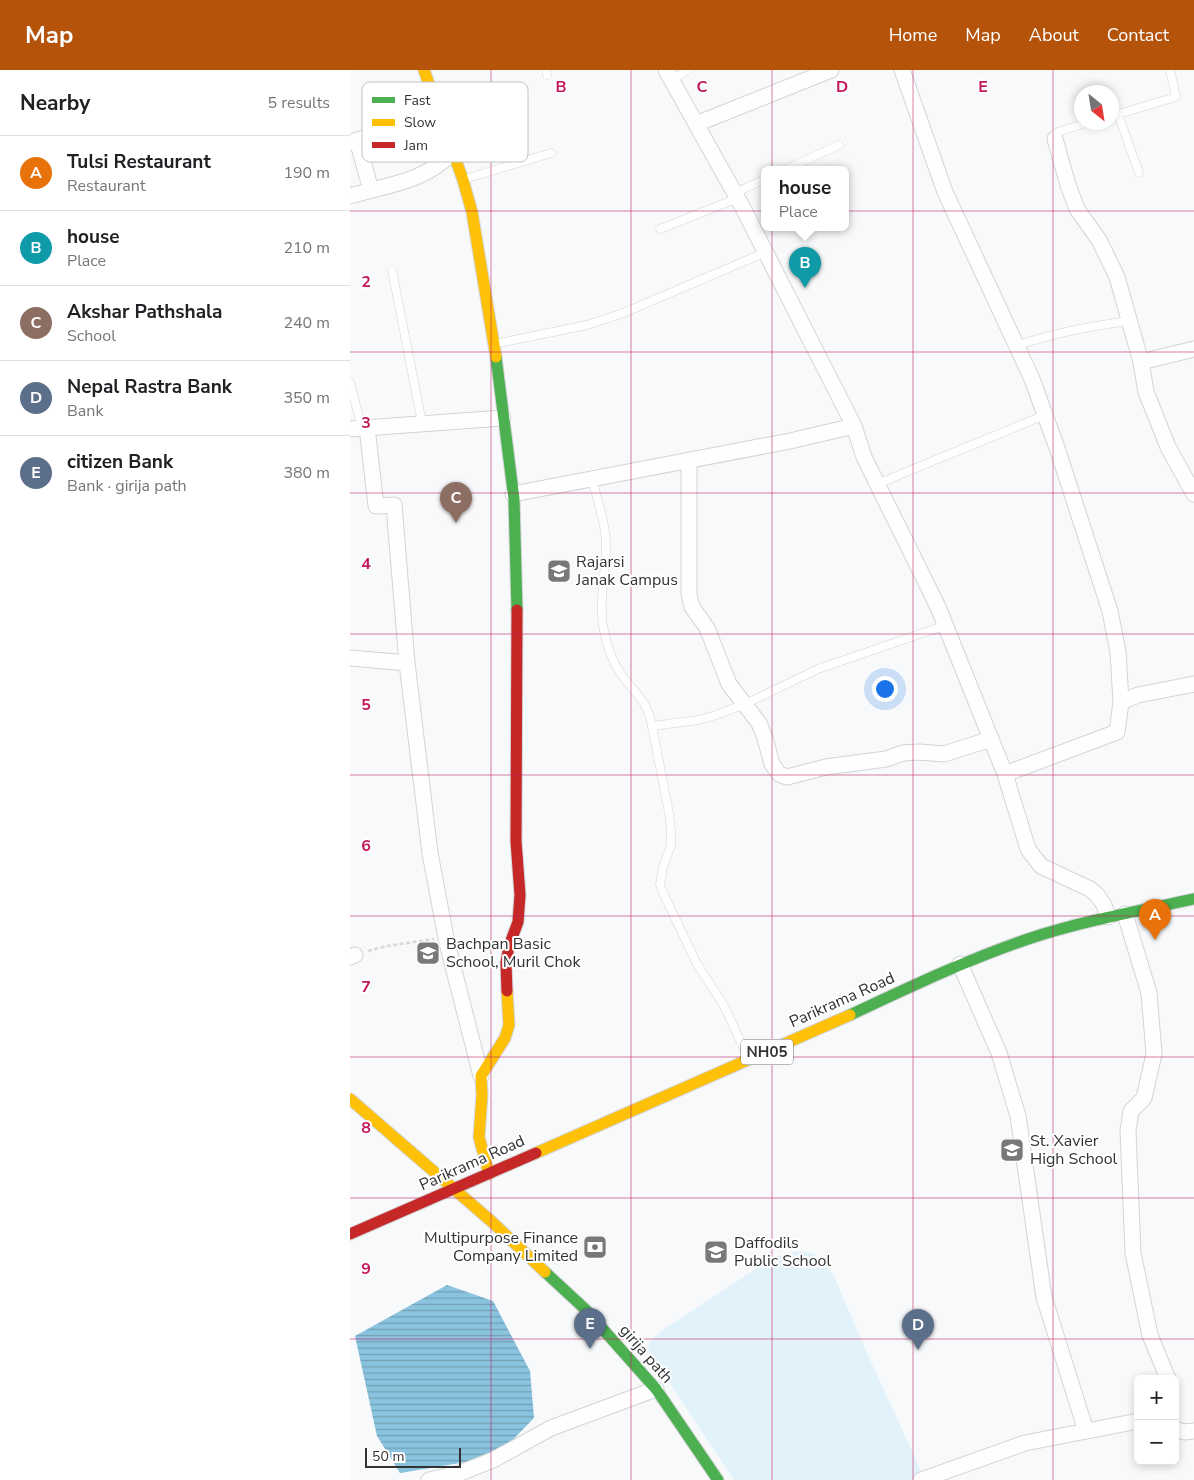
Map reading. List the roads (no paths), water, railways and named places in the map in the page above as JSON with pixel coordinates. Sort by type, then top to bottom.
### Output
[{"type":"main road","points":[[424,70],[428,82]]},
{"type":"main road","points":[[457,162],[472,212],[504,418],[513,494],[517,606],[516,841],[520,895],[518,922],[508,946],[506,963],[508,1025],[505,1038],[481,1076],[482,1095],[479,1137],[489,1174]]},
{"type":"main road","name":"Parikrama Road","points":[[350,1234],[960,964],[1029,939],[1108,917],[1194,899]]},
{"type":"main road","name":"girija path","points":[[350,1099],[491,1221],[585,1309],[656,1389],[718,1480]]},
{"type":"street","points":[[696,124],[831,70]]},
{"type":"street","points":[[902,70],[953,212],[1032,379],[1110,611],[1118,652],[1121,702],[1117,732],[1005,774]]},
{"type":"street","points":[[669,75],[737,196],[854,426],[864,457],[938,607],[1005,774],[1028,849],[1041,866],[1050,872],[1090,888],[1104,905],[1108,917]]},
{"type":"street","points":[[1055,139],[1072,199],[1082,218],[1099,240],[1117,277],[1141,362],[1149,400],[1168,447],[1194,494]]},
{"type":"street","points":[[354,141],[362,158]]},
{"type":"street","points":[[363,162],[371,190]]},
{"type":"street","points":[[350,196],[417,178],[444,162]]},
{"type":"street","points":[[1141,362],[1194,350]]},
{"type":"street","points":[[481,1076],[446,937],[430,853],[407,663],[394,505],[376,506],[360,428],[504,418]]},
{"type":"street","points":[[513,494],[790,441],[854,426]]},
{"type":"street","points":[[689,460],[689,595],[692,607],[707,628],[729,684],[759,723],[772,764],[779,774],[787,777],[826,767],[886,759],[903,753],[944,754],[991,738]]},
{"type":"street","points":[[350,658],[407,663]]},
{"type":"street","points":[[1121,702],[1138,695],[1194,684]]},
{"type":"street","points":[[1125,914],[1149,993],[1154,1054],[1144,1098],[1131,1111],[1128,1131],[1133,1254],[1150,1336],[1166,1375]]},
{"type":"street","points":[[960,964],[999,1053],[1018,1116],[1044,1297],[1086,1431]]},
{"type":"street","points":[[429,1480],[460,1474],[494,1460],[551,1428],[656,1389]]},
{"type":"street","points":[[921,1480],[1025,1443],[1134,1422]]},
{"type":"street","points":[[1179,1430],[1184,1432],[1194,1430]]},
{"type":"lane","points":[[669,75],[688,70]]},
{"type":"lane","points":[[1119,114],[1176,96],[1170,70]]},
{"type":"lane","points":[[1119,125],[1139,173]]},
{"type":"lane","points":[[1055,139],[1055,134],[1058,132],[1074,127]]},
{"type":"lane","points":[[794,166],[839,145]]},
{"type":"lane","points":[[528,160],[551,153]]},
{"type":"lane","points":[[463,180],[522,162]]},
{"type":"lane","points":[[660,229],[737,196],[761,182]]},
{"type":"lane","points":[[493,344],[588,325],[621,314],[766,252]]},
{"type":"lane","points":[[392,270],[422,423]]},
{"type":"lane","points":[[1016,346],[1052,335],[1129,321]]},
{"type":"lane","points":[[350,383],[360,428]]},
{"type":"lane","points":[[877,484],[1045,415]]},
{"type":"lane","points":[[592,478],[604,525],[606,546],[602,597],[603,629],[611,655],[621,674],[642,699],[650,715],[670,813],[671,845],[663,868],[660,885],[664,898],[693,956],[723,1004],[749,1059]]},
{"type":"lane","points":[[652,726],[699,720],[745,704],[818,669],[946,625]]},
{"type":"water","points":[[447,1285],[493,1301],[530,1371],[534,1418],[496,1457],[400,1473],[377,1436],[355,1336]]},
{"type":"place","name":"house","points":[[805,288]]},
{"type":"place","name":"Akshar Pathshala","points":[[456,523]]},
{"type":"place","name":"Rajarsi Janak Campus","points":[[559,571]]},
{"type":"place","name":"Tulsi Restaurant","points":[[1155,940]]},
{"type":"place","name":"Bachpan Basic School, Muril Chok","points":[[428,953]]},
{"type":"place","name":"St. Xavier High School","points":[[1012,1150]]},
{"type":"place","name":"Multipurpose Finance Company Limited","points":[[595,1247]]},
{"type":"place","name":"Daffodils Public School","points":[[716,1252]]},
{"type":"place","name":"citizen Bank","points":[[590,1349]]},
{"type":"place","name":"Nepal Rastra Bank","points":[[918,1350]]}]
